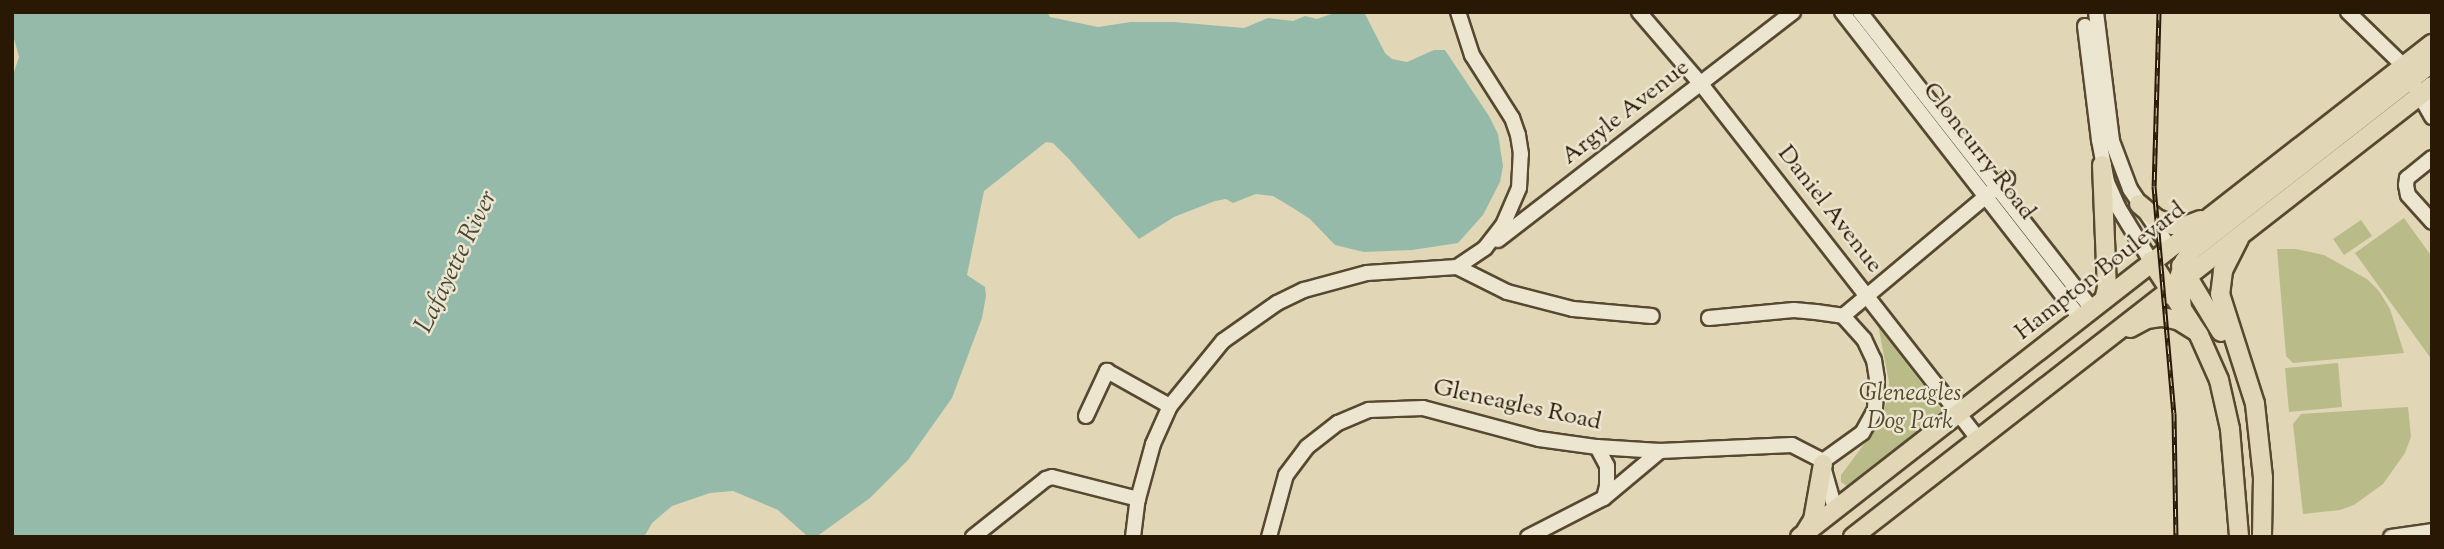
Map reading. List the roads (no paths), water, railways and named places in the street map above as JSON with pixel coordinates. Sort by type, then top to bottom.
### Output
[{"type":"main road","name":"Hampton Boulevard","points":[[1851,537],[2179,277],[2245,231],[2420,84],[2432,44]]},
{"type":"main road","points":[[2179,277],[2195,247],[2420,84],[2432,63]]},
{"type":"main road","name":"Hampton Boulevard","points":[[1802,535],[2211,216],[2420,84]]},
{"type":"main road","points":[[2092,309],[2107,284],[2102,165]]},
{"type":"main road","points":[[2139,204],[2157,219],[2178,226],[2192,225],[2211,216]]},
{"type":"main road","points":[[2245,231],[2226,262],[2220,294],[2247,375],[2257,417],[2263,478],[2261,537]]},
{"type":"main road","points":[[2170,248],[2179,277],[2182,307],[2200,335],[2226,404],[2239,537]]},
{"type":"main road","points":[[2151,261],[2179,277],[2212,314],[2243,389],[2252,430],[2261,537]]},
{"type":"main road","points":[[2022,404],[2045,394],[2147,319],[2162,317],[2178,320],[2200,335]]},
{"type":"main road","points":[[1802,535],[1813,520],[1823,462]]},
{"type":"main road","points":[[1835,509],[1851,537]]},
{"type":"street","points":[[1458,12],[1472,55],[1512,118],[1521,153],[1519,188],[1503,225],[1485,248]]},
{"type":"street","name":"Daniel Avenue","points":[[1639,12],[1701,84],[1978,439]]},
{"type":"street","name":"Argyle Avenue","points":[[1457,267],[1543,207],[1793,12]]},
{"type":"street","name":"Cloncurry Road","points":[[1842,12],[1985,197],[2092,309]]},
{"type":"street","name":"Cloncurry Road","points":[[1860,12],[2002,183],[2092,309]]},
{"type":"street","points":[[2096,12],[2112,141],[2139,204],[2170,248]]},
{"type":"street","points":[[2348,12],[2420,84],[2432,117]]},
{"type":"street","points":[[2085,26],[2102,165],[2118,207],[2151,261]]},
{"type":"street","points":[[2432,158],[2407,178],[2406,185],[2408,195],[2432,222]]},
{"type":"street","points":[[1843,316],[2002,183]]},
{"type":"street","points":[[1519,188],[1523,199],[1532,206],[1543,207]]},
{"type":"street","points":[[1133,537],[1138,499],[1153,444],[1170,406],[1223,341],[1277,303],[1304,290],[1354,275],[1457,267],[1507,292],[1573,309],[1652,316]]},
{"type":"street","points":[[1709,318],[1794,310],[1843,316],[1864,339],[1874,360],[1877,379],[1875,410],[1862,433],[1823,462],[1835,509]]},
{"type":"street","points":[[1086,416],[1107,371],[1170,406]]},
{"type":"street","name":"Gleneagles Road","points":[[1269,537],[1286,475],[1307,447],[1338,423],[1369,410],[1423,408],[1539,439],[1597,447],[1660,451],[1792,445],[1823,462]]},
{"type":"street","points":[[1597,447],[1607,466],[1604,498]]},
{"type":"street","points":[[1528,537],[1604,498],[1660,451]]},
{"type":"street","points":[[973,537],[1052,477],[1138,499]]},
{"type":"street","points":[[2391,537],[2432,531]]},
{"type":"water","name":"Lafayette River","points":[[12,12],[1047,12],[1050,17],[1098,27],[1131,22],[1174,22],[1244,28],[1268,18],[1293,21],[1305,16],[1317,19],[1337,12],[1364,12],[1385,53],[1392,59],[1407,62],[1434,50],[1445,50],[1498,134],[1503,166],[1500,182],[1483,215],[1458,243],[1412,250],[1364,252],[1335,245],[1310,219],[1293,208],[1273,196],[1256,194],[1233,203],[1226,199],[1215,201],[1174,217],[1139,239],[1068,158],[1053,143],[1046,142],[984,191],[967,275],[985,287],[986,296],[982,318],[952,398],[908,460],[870,498],[816,537],[806,535],[778,510],[733,491],[710,493],[672,506],[652,523],[644,537],[12,537],[12,78],[19,57],[12,31]]},
{"type":"railway","points":[[2159,12],[2154,186],[2174,413],[2176,537]]},
{"type":"park label","name":"Gleneagles Dog Park","points":[[1910,409]]}]
